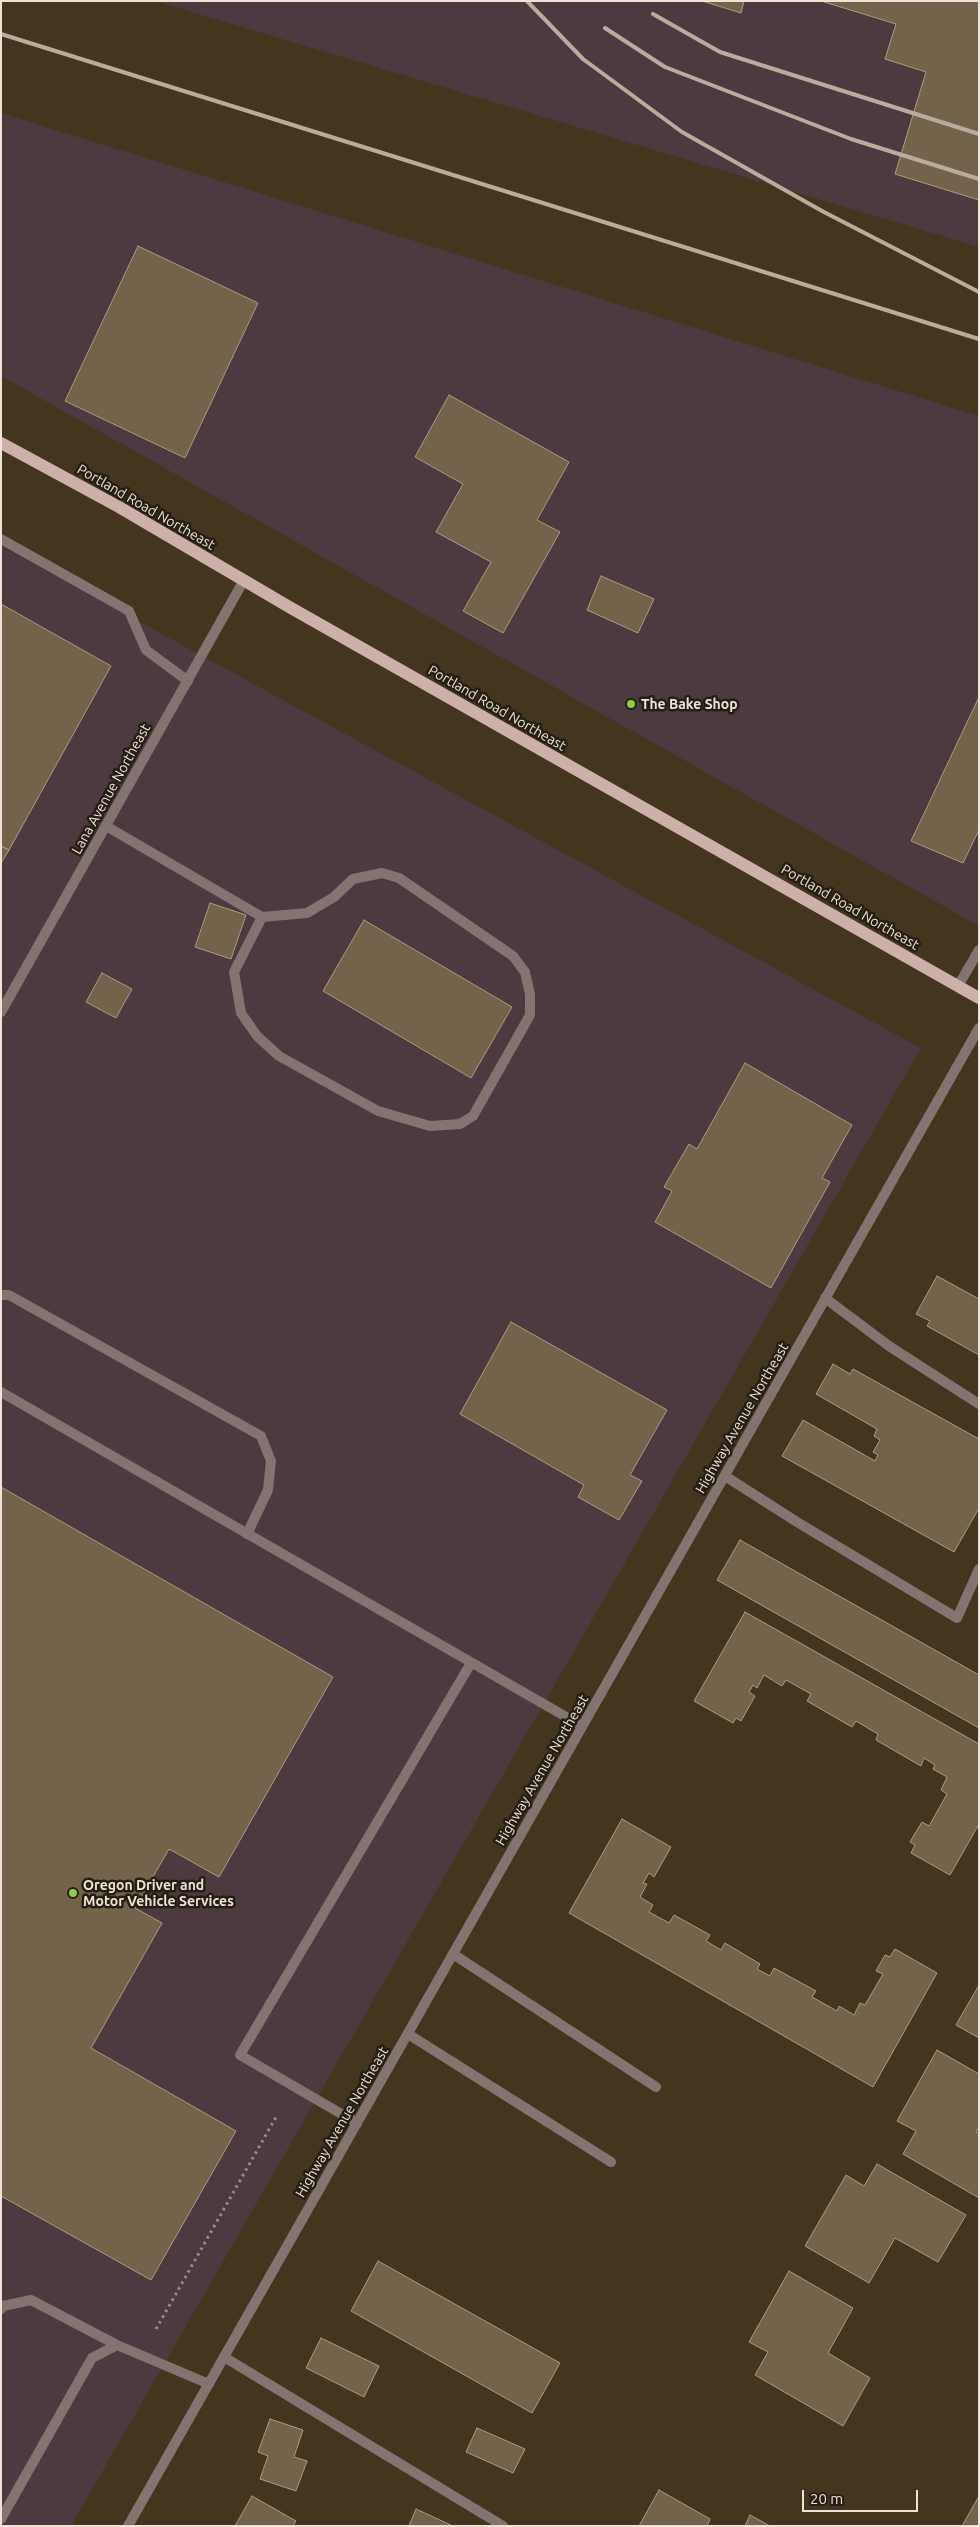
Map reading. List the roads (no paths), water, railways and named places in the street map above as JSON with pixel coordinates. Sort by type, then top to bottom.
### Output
[{"type":"main road","name":"Portland Road Northeast","points":[[1,443],[119,507],[979,998]]},
{"type":"street","points":[[1,539],[128,611],[146,650],[188,681]]},
{"type":"street","name":"Lana Avenue Northeast","points":[[1,1012],[244,580]]},
{"type":"street","points":[[106,826],[262,917],[308,912],[334,897],[353,879],[382,872],[400,878],[513,956],[525,972],[530,994],[530,1015],[473,1116],[460,1124],[430,1126],[378,1111],[279,1056],[257,1036],[241,1013],[234,972],[262,917]]},
{"type":"street","points":[[958,986],[979,950]]},
{"type":"street","name":"Highway Avenue Northeast","points":[[128,2526],[979,1028]]},
{"type":"street","points":[[1,1295],[9,1295],[261,1436],[272,1461],[268,1490],[247,1534]]},
{"type":"street","points":[[825,1298],[889,1346],[979,1404]]},
{"type":"street","points":[[1,1392],[582,1726]]},
{"type":"street","points":[[724,1476],[957,1618],[979,1569]]},
{"type":"street","points":[[356,2123],[240,2056],[471,1663]]},
{"type":"street","points":[[453,1954],[656,2088]]},
{"type":"street","points":[[408,2034],[611,2162]]},
{"type":"street","points":[[1,2309],[3,2306],[31,2300],[117,2345],[209,2384]]},
{"type":"street","points":[[1,2519],[92,2358],[117,2345]]},
{"type":"street","points":[[224,2357],[503,2526]]},
{"type":"railway","points":[[527,1],[583,59],[682,132],[822,211],[979,292]]},
{"type":"railway","points":[[653,14],[720,52],[979,134]]},
{"type":"railway","points":[[605,28],[665,67],[851,139],[979,179]]},
{"type":"railway","points":[[1,34],[979,339]]},
{"type":"place","name":"The Bake Shop","points":[[631,704]]},
{"type":"place","name":"Oregon Driver and Motor Vehicle Services","points":[[73,1893]]}]
